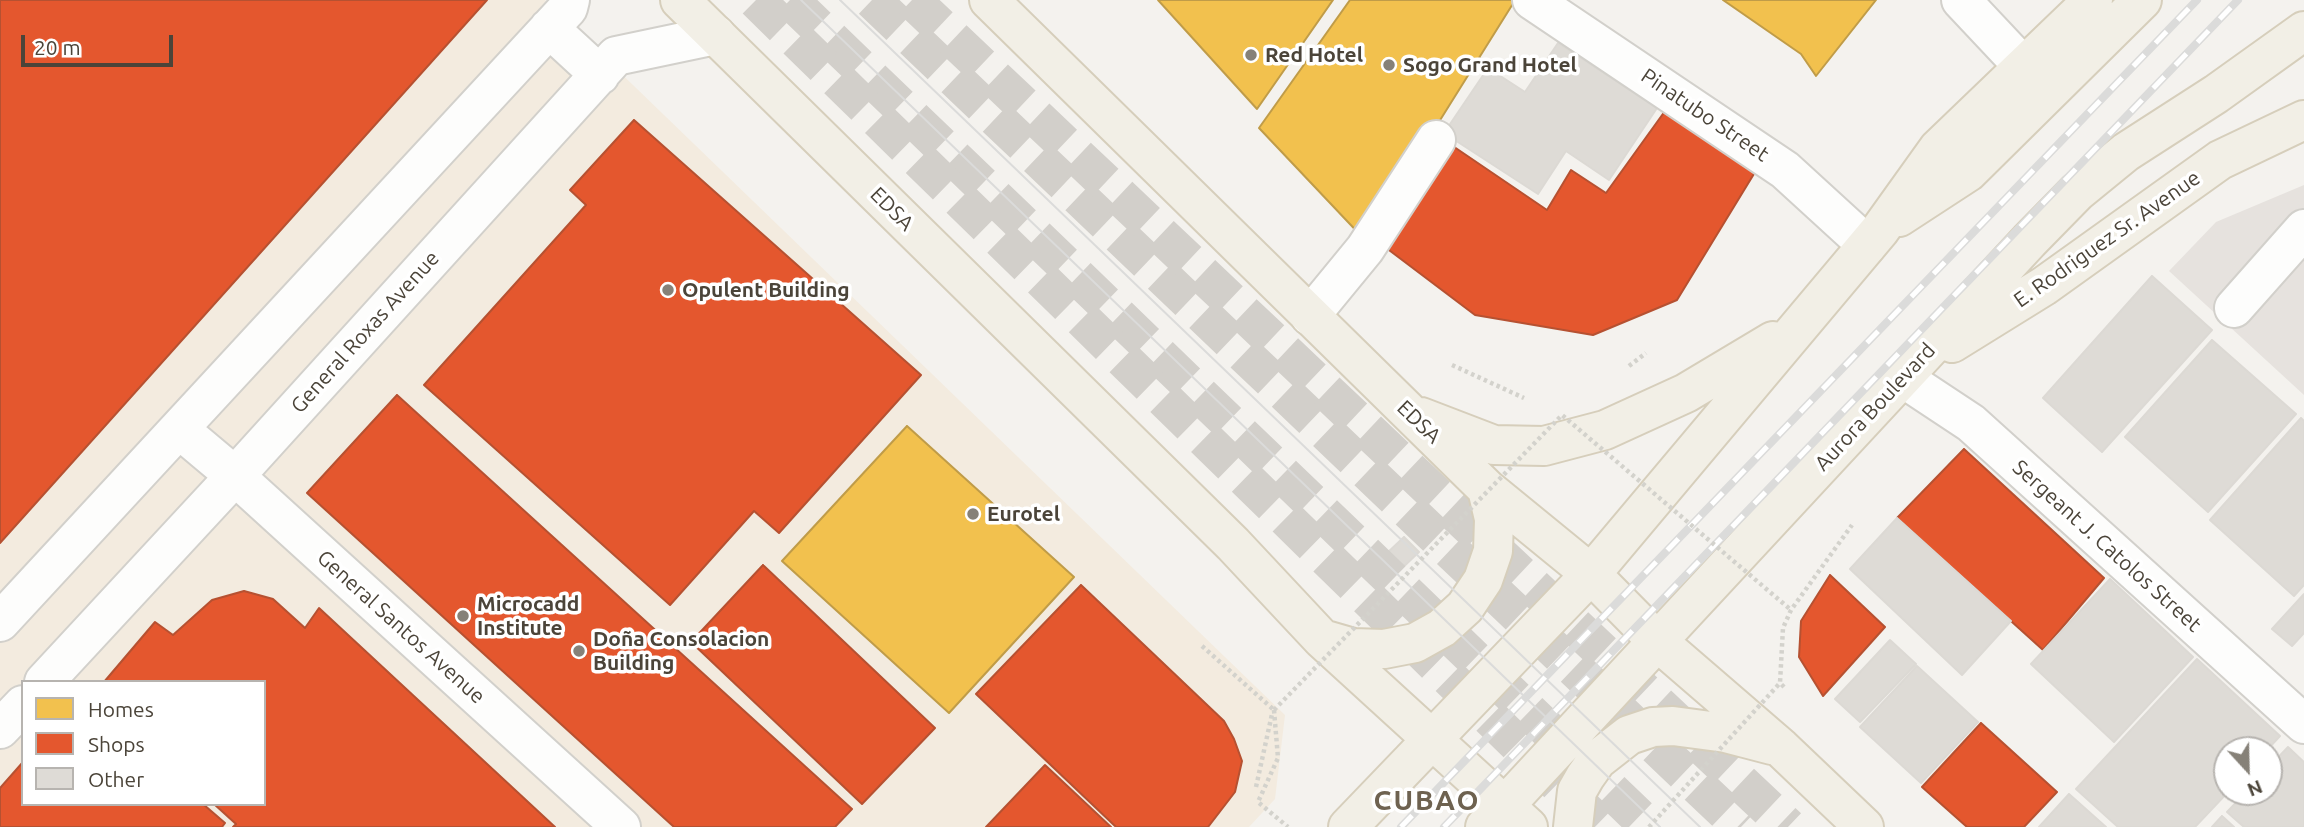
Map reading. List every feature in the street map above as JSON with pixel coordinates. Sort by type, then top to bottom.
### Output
[{"type":"main road","name":"EDSA","points":[[680,0],[1233,544],[1322,639],[1433,741],[1506,820]]},
{"type":"main road","name":"EDSA","points":[[989,0],[1487,489],[1591,574],[1657,641],[1781,748],[1864,827]]},
{"type":"main road","points":[[1873,237],[1968,172],[2064,52],[2093,0]]},
{"type":"main road","points":[[1348,827],[1591,574],[1873,237],[1938,149],[2024,67],[2064,52],[2142,0]]},
{"type":"main road","name":"Aurora Boulevard","points":[[1506,820],[1657,641],[2077,192],[2126,152],[2216,94],[2304,32]]},
{"type":"main road","name":"E. Rodriguez Sr. Avenue","points":[[1909,372],[2044,286],[2220,160],[2304,120]]},
{"type":"main road","points":[[1411,414],[1494,444],[1545,446],[1605,430],[1686,393],[1799,326]]},
{"type":"main road","points":[[1322,639],[1353,648],[1384,649],[1415,643],[1442,628],[1465,607],[1483,580],[1493,551],[1494,519],[1487,489]]},
{"type":"main road","points":[[1573,827],[1577,792],[1585,776],[1597,760],[1629,735],[1653,726],[1673,726],[1727,733],[1781,748]]},
{"type":"street","name":"Pinatubo Street","points":[[1532,0],[1785,170],[1873,237]]},
{"type":"street","points":[[1961,0],[2024,67]]},
{"type":"street","points":[[0,622],[559,14],[600,75]]},
{"type":"street","name":"General Roxas Avenue","points":[[46,680],[616,56],[716,35]]},
{"type":"street","points":[[1310,316],[1365,249],[1436,140]]},
{"type":"street","points":[[2234,308],[2304,229]]},
{"type":"street","name":"Sergeant J. Catolos Street","points":[[1909,372],[1971,423],[2304,724]]},
{"type":"street","name":"General Santos Avenue","points":[[179,429],[235,476],[621,827]]},
{"type":"street","points":[[0,729],[21,707]]},
{"type":"path","points":[[1452,365],[1535,403]]},
{"type":"path","points":[[1256,787],[1273,710],[1562,415],[1792,610]]},
{"type":"path","points":[[1649,827],[1780,683],[1783,628],[1792,610],[1852,525]]},
{"type":"path","points":[[1202,646],[1273,710],[1278,758],[1258,802],[1289,827]]},
{"type":"shaded area","points":[[0,0],[545,0],[1285,715],[1275,799],[1249,827],[0,827]]},
{"type":"shaded area","points":[[2304,185],[2304,395],[2169,271],[2216,222]]},
{"type":"building: Homes","name":"Red Hotel","points":[[1158,0],[1333,0],[1257,109]]},
{"type":"building: Homes","name":"Sogo Grand Hotel","points":[[1350,0],[1514,2],[1365,240],[1259,128]]},
{"type":"building: Homes","points":[[1723,0],[1876,0],[1816,76],[1801,54]]},
{"type":"building: Homes","points":[[907,426],[1074,577],[949,713],[782,561]]},
{"type":"building: Shops","points":[[0,0],[487,0],[0,543]]},
{"type":"building: Shops","points":[[1665,111],[1760,164],[1677,300],[1593,335],[1475,315],[1377,241],[1441,138],[1547,210],[1571,170],[1606,193]]},
{"type":"building: Shops","name":"Opulent Building","points":[[634,120],[921,375],[779,533],[754,511],[670,605],[424,385],[586,205],[570,190]]},
{"type":"building: Shops","name":"Doña Consolacion Building","points":[[397,395],[852,809],[835,827],[674,827],[307,493]]},
{"type":"building: Shops","points":[[1964,449],[2104,578],[2043,650],[1897,518]]},
{"type":"building: Shops","points":[[763,565],[935,728],[862,804],[691,642]]},
{"type":"building: Shops","points":[[1830,575],[1885,627],[1823,696],[1799,657],[1801,621]]},
{"type":"building: Shops","points":[[1081,585],[1224,721],[1234,739],[1242,761],[1235,792],[1208,827],[1116,827],[976,694]]},
{"type":"building: Shops","points":[[244,591],[273,599],[305,628],[319,608],[555,827],[233,827],[236,824],[216,806],[266,806],[266,680],[106,680],[155,622],[173,635],[212,600]]},
{"type":"building: Shops","points":[[1981,723],[2057,792],[2024,827],[1967,827],[1922,787]]},
{"type":"building: Shops","points":[[21,764],[21,806],[205,806],[225,823],[222,827],[0,827],[0,788]]},
{"type":"building: Shops","points":[[1045,765],[1111,827],[986,827]]},
{"type":"building: Other","points":[[1558,43],[1657,108],[1609,180],[1566,151],[1538,194],[1444,133],[1488,68],[1525,92]]},
{"type":"building: Other","points":[[2152,276],[2212,330],[2102,452],[2043,398]]},
{"type":"building: Other","points":[[2212,340],[2296,414],[2208,512],[2125,437]]},
{"type":"building: Other","points":[[2301,418],[2304,421],[2304,585],[2294,596],[2210,520]]},
{"type":"building: Other","points":[[1897,518],[2011,621],[1962,675],[1850,569]]},
{"type":"building: Other","points":[[1404,537],[1419,552],[1399,571],[1384,556]]},
{"type":"building: Other","points":[[2110,579],[2193,657],[2114,742],[2031,664]]},
{"type":"building: Other","points":[[2304,594],[2304,633],[2292,646],[2272,629]]},
{"type":"building: Other","points":[[1890,640],[1916,664],[1860,722],[1835,699]]},
{"type":"building: Other","points":[[2197,659],[2280,736],[2213,736],[2215,806],[2195,827],[2118,827],[2076,789]]},
{"type":"building: Other","points":[[1917,666],[1978,722],[1921,783],[1860,727]]},
{"type":"building: Other","points":[[2288,747],[2304,762],[2304,827],[2244,827],[2227,812],[2233,806],[2283,806],[2283,752]]},
{"type":"building: Other","points":[[2069,794],[2106,827],[2039,827]]},
{"type":"building: Other","points":[[2222,816],[2234,827],[2212,827]]},
{"type":"tunnel","points":[[756,0],[1602,827]]},
{"type":"tunnel","points":[[790,0],[1649,827]]},
{"type":"tunnel","points":[[872,0],[1741,827]]},
{"type":"tunnel","points":[[912,0],[1788,827]]},
{"type":"tram line","points":[[801,0],[1660,827]]},
{"type":"tram line","points":[[840,0],[1700,827]]},
{"type":"railway","points":[[1401,827],[2197,0]]},
{"type":"railway","points":[[1444,827],[2238,0]]},
{"type":"place","name":"Red Hotel","points":[[1251,55]]},
{"type":"place","name":"Sogo Grand Hotel","points":[[1389,65]]},
{"type":"place","name":"Opulent Building","points":[[668,290]]},
{"type":"place","name":"Eurotel","points":[[973,514]]},
{"type":"place","name":"Microcadd Institute","points":[[463,616]]},
{"type":"place","name":"Doña Consolacion Building","points":[[579,651]]},
{"type":"district","name":"CUBAO","points":[[1427,801]]}]
